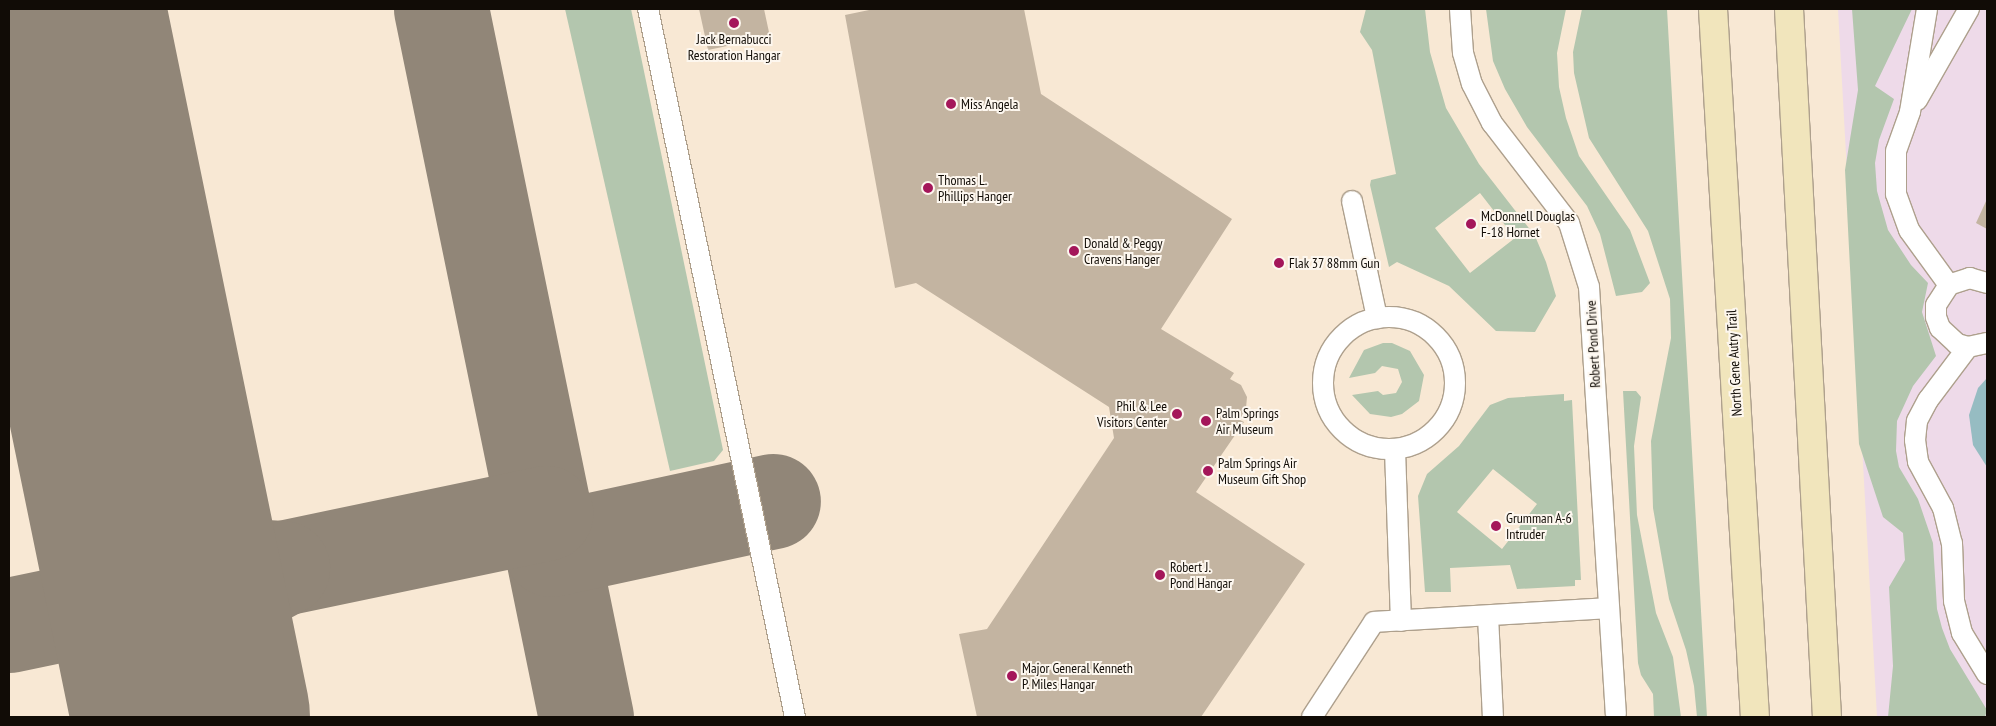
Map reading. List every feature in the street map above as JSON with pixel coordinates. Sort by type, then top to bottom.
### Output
[{"type":"main road","name":"North Gene Autry Trail","points":[[1714,9],[1755,717]]},
{"type":"main road","points":[[1789,9],[1827,717]]},
{"type":"lane","points":[[648,9],[796,717]]},
{"type":"lane","name":"Robert Pond Drive","points":[[1460,9],[1463,53],[1472,84],[1492,123],[1569,223],[1587,278],[1616,714]]},
{"type":"lane","points":[[1910,112],[1927,9]]},
{"type":"lane","points":[[1949,285],[1909,230],[1896,194],[1896,151],[1910,112],[1969,9]]},
{"type":"lane","points":[[1352,201],[1377,318]]},
{"type":"lane","points":[[1978,345],[1956,344],[1940,328],[1936,305],[1949,285],[1970,278],[1987,283]]},
{"type":"lane","points":[[1399,317],[1426,328],[1437,337],[1450,356],[1456,377],[1454,398],[1446,417],[1433,433],[1415,444],[1395,450],[1372,448],[1352,438],[1335,422],[1325,403],[1322,381],[1326,358],[1338,339],[1355,325],[1377,318],[1399,317]]},
{"type":"lane","points":[[1978,345],[1928,400],[1917,421],[1915,440],[1918,462],[1943,508],[1952,543],[1954,601],[1962,633],[1987,674]]},
{"type":"lane","points":[[1395,450],[1401,621]]},
{"type":"lane","points":[[1312,717],[1374,622],[1609,608]]},
{"type":"lane","points":[[1488,616],[1493,717]]},
{"type":"shaded area","points":[[1838,9],[1987,9],[1987,717],[1877,717]]},
{"type":"green space","points":[[565,9],[631,9],[723,450],[714,461],[670,471]]},
{"type":"green space","points":[[1366,9],[1425,9],[1430,52],[1446,108],[1479,164],[1535,236],[1546,262],[1556,296],[1535,332],[1496,331],[1449,286],[1397,262],[1389,267],[1370,185],[1371,180],[1396,174],[1372,50],[1360,32]],"holes":[[[1480,193],[1515,238],[1470,273],[1435,228]]]},
{"type":"green space","points":[[1486,9],[1566,9],[1557,53],[1559,87],[1566,118],[1579,156],[1630,230],[1650,283],[1642,292],[1616,296],[1600,234],[1587,206],[1527,127],[1505,89],[1493,61]]},
{"type":"green space","points":[[1582,9],[1667,9],[1707,717],[1697,717],[1694,686],[1686,650],[1669,599],[1653,508],[1651,441],[1671,338],[1670,299],[1648,231],[1589,138],[1574,73],[1573,52]]},
{"type":"green space","points":[[1852,9],[1912,9],[1875,86],[1894,99],[1879,140],[1875,163],[1877,191],[1888,230],[1911,265],[1928,283],[1922,312],[1936,356],[1913,386],[1897,421],[1896,451],[1899,467],[1918,499],[1933,543],[1937,609],[1942,628],[1950,649],[1987,710],[1985,717],[1888,717],[1893,666],[1889,587],[1905,560],[1903,533],[1883,517],[1859,444],[1845,170],[1858,90]]},
{"type":"green space","points":[[1383,343],[1392,343],[1410,351],[1424,375],[1419,401],[1402,414],[1391,417],[1370,414],[1352,395],[1378,391],[1383,395],[1396,393],[1402,382],[1398,369],[1382,366],[1375,373],[1349,378],[1364,350]]},
{"type":"green space","points":[[1623,391],[1636,391],[1641,397],[1634,446],[1637,515],[1656,613],[1673,657],[1681,717],[1654,717],[1653,694],[1641,675],[1638,663]]},
{"type":"green space","points":[[1564,394],[1564,401],[1572,400],[1581,580],[1575,580],[1575,586],[1517,589],[1510,565],[1450,568],[1451,592],[1425,592],[1418,496],[1427,474],[1459,446],[1490,405],[1508,398]],"holes":[[[1493,469],[1537,504],[1502,549],[1457,512]]]},
{"type":"water","points":[[1987,378],[1987,467],[1973,445],[1969,415],[1978,388]]},
{"type":"building","name":"Jack Bernabucci Restoration Hangar","points":[[699,9],[764,9],[770,37],[708,50]]},
{"type":"building","points":[[874,9],[1024,9],[1041,94],[1232,219],[1161,329],[1234,373],[1230,379],[1241,385],[1247,397],[1246,408],[1240,420],[1244,422],[1196,492],[1305,564],[1201,717],[977,717],[959,634],[987,629],[1114,438],[1109,407],[916,283],[895,288],[845,15]]},
{"type":"building","points":[[1987,199],[1987,229],[1976,223]]},
{"type":"taxiway","points":[[441,9],[586,717]]},
{"type":"taxiway","points":[[140,467],[161,510],[192,545],[212,558],[234,565],[282,568]]},
{"type":"taxiway","points":[[551,549],[773,501]]},
{"type":"taxiway","points":[[9,625],[545,513]]},
{"type":"taxiway","points":[[191,714],[194,669],[208,627],[239,591],[282,568]]},
{"type":"runway","points":[[46,9],[191,717]]},
{"type":"place","name":"Jack Bernabucci Restoration Hangar","points":[[734,23]]},
{"type":"place","name":"Miss Angela","points":[[951,104]]},
{"type":"place","name":"Thomas L. Phillips Hanger","points":[[928,188]]},
{"type":"place","name":"McDonnell Douglas F-18 Hornet","points":[[1471,224]]},
{"type":"place","name":"Donald & Peggy Cravens Hanger","points":[[1074,251]]},
{"type":"place","name":"Flak 37 88mm Gun","points":[[1279,263]]},
{"type":"place","name":"Phil & Lee Visitors Center","points":[[1177,414]]},
{"type":"place","name":"Palm Springs Air Museum","points":[[1206,421]]},
{"type":"place","name":"Palm Springs Air Museum Gift Shop","points":[[1208,471]]},
{"type":"place","name":"Grumman A-6 Intruder","points":[[1496,526]]},
{"type":"place","name":"Robert J. Pond Hangar","points":[[1160,575]]},
{"type":"place","name":"Major General Kenneth P. Miles Hangar","points":[[1012,676]]}]
